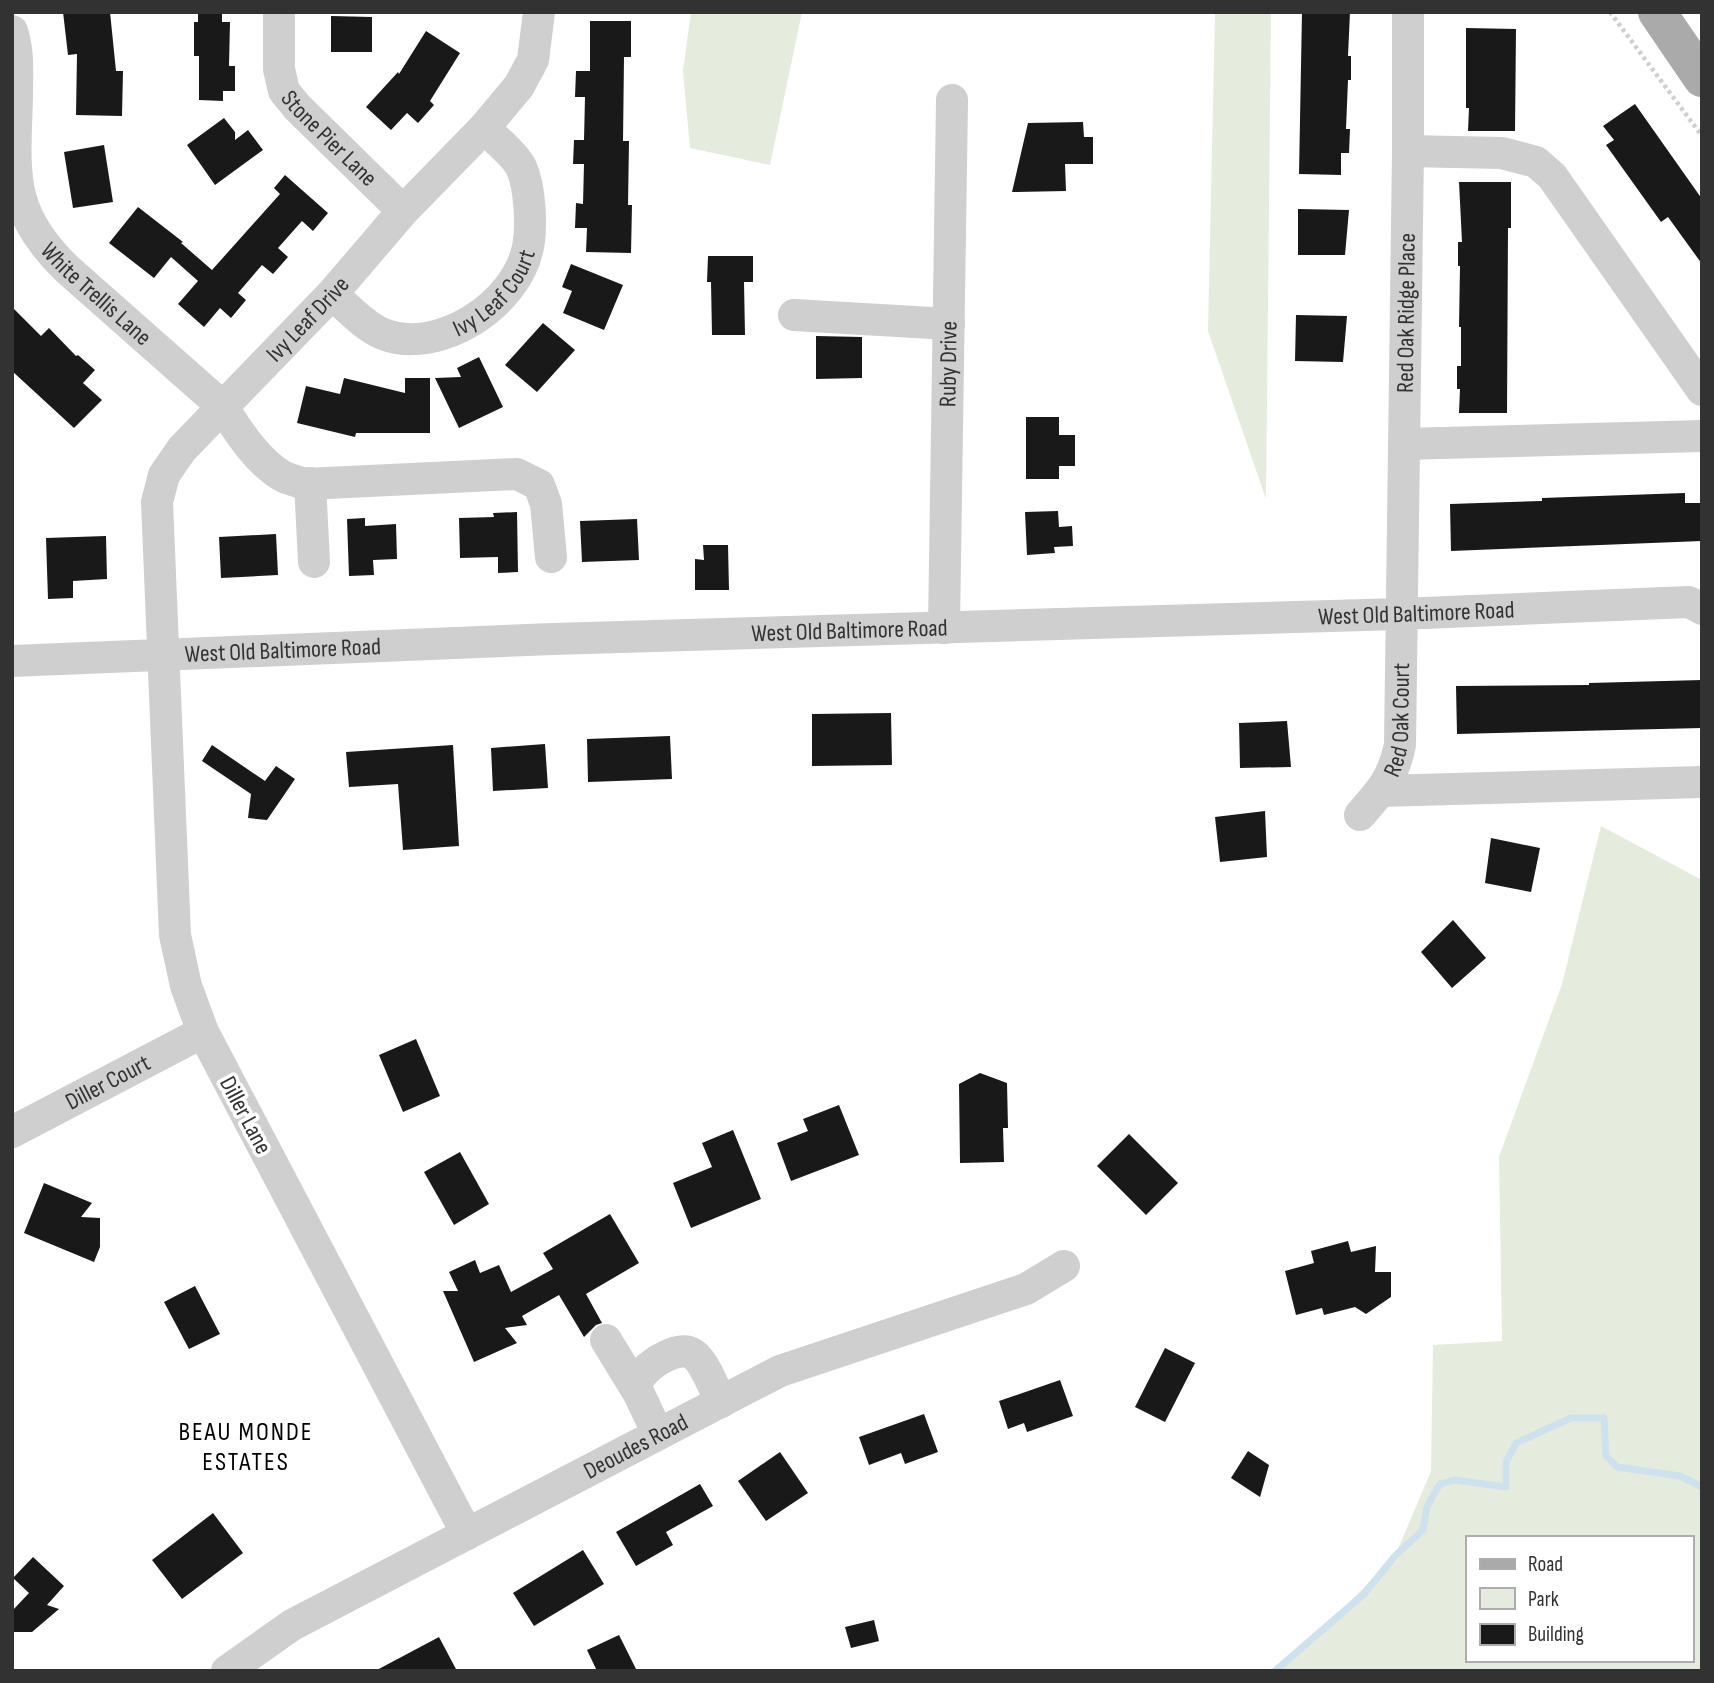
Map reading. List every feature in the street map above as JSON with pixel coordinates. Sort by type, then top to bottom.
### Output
[{"type":"main road","points":[[1657,12],[1702,78]]},
{"type":"street","name":"Stone Pier Lane","points":[[279,12],[279,69],[284,91],[403,211]]},
{"type":"street","name":"Ivy Leaf Drive","points":[[162,656],[157,502],[164,475],[182,449],[332,294],[403,211],[484,128],[519,86],[533,60],[538,12]]},
{"type":"street","name":"Red Oak Ridge Place","points":[[1400,614],[1408,12]]},
{"type":"street","name":"White Trellis Lane","points":[[12,32],[18,64],[15,165],[18,191],[29,221],[44,247],[222,406],[239,432],[262,458],[285,477],[310,483]]},
{"type":"street","name":"Ruby Drive","points":[[944,628],[952,100]]},
{"type":"street","name":"Ivy Leaf Court","points":[[332,294],[383,334],[408,338],[429,338],[451,333],[501,296],[516,275],[528,248],[530,224],[521,166],[484,128]]},
{"type":"street","points":[[1408,150],[1502,153],[1536,162],[1552,176],[1702,390]]},
{"type":"street","points":[[794,314],[949,324]]},
{"type":"street","points":[[1404,444],[1702,436]]},
{"type":"street","points":[[314,562],[310,483],[517,474],[539,485],[546,503],[551,557]]},
{"type":"street","name":"West Old Baltimore Road","points":[[12,661],[553,639],[1400,614],[1697,601]]},
{"type":"street","name":"Red Oak Court","points":[[1360,815],[1381,791],[1395,769],[1400,745],[1400,614]]},
{"type":"street","name":"Diller Lane","points":[[162,656],[175,935],[186,986],[203,1032],[467,1534]]},
{"type":"street","points":[[1381,791],[1702,782]]},
{"type":"street","name":"Diller Court","points":[[12,1132],[203,1032]]},
{"type":"street","name":"Deoudes Road","points":[[227,1671],[292,1625],[780,1371],[1026,1289],[1064,1266]]},
{"type":"street","points":[[607,1340],[635,1386],[658,1434]]},
{"type":"street","points":[[635,1386],[644,1372],[669,1355],[692,1353],[700,1362],[721,1402]]},
{"type":"path","points":[[1610,12],[1702,136]]},
{"type":"green space","points":[[691,12],[802,12],[770,165],[690,148],[683,71]]},
{"type":"green space","points":[[1215,12],[1271,12],[1266,499],[1208,331]]},
{"type":"green space","points":[[1601,826],[1702,880],[1702,1671],[1273,1671],[1321,1631],[1395,1556],[1431,1471],[1433,1345],[1502,1341],[1499,1157],[1562,984]]},
{"type":"building","points":[[63,12],[110,12],[116,71],[123,71],[122,116],[76,115],[77,54],[68,55]]},
{"type":"building","points":[[198,12],[222,12],[222,22],[230,22],[229,66],[235,66],[235,91],[223,91],[223,101],[199,100],[199,56],[194,56],[194,22],[198,22]]},
{"type":"building","points":[[1302,12],[1350,12],[1348,56],[1351,56],[1351,80],[1348,80],[1346,129],[1350,129],[1349,153],[1341,153],[1341,175],[1299,174]]},
{"type":"building","points":[[331,16],[372,17],[372,52],[331,52]]},
{"type":"building","points":[[590,21],[631,21],[631,57],[624,57],[623,141],[629,141],[628,205],[632,205],[631,253],[586,252],[587,228],[575,228],[576,203],[583,204],[584,164],[573,164],[574,140],[584,140],[585,97],[575,97],[576,71],[590,71]]},
{"type":"building","points":[[1466,28],[1516,29],[1515,131],[1468,131]]},
{"type":"building","points":[[426,31],[460,53],[430,101],[434,105],[418,123],[407,113],[391,130],[366,107],[398,72],[399,74]]},
{"type":"building","points":[[1635,104],[1702,199],[1702,264],[1668,217],[1661,222],[1606,145],[1614,140],[1603,126]]},
{"type":"building","points":[[224,118],[235,132],[235,140],[248,130],[263,150],[215,185],[187,145]]},
{"type":"building","points":[[1083,122],[1084,137],[1093,137],[1093,164],[1065,164],[1066,191],[1012,192],[1028,123]]},
{"type":"building","points":[[104,145],[113,202],[73,208],[64,152]]},
{"type":"building","points":[[285,175],[328,213],[313,231],[302,221],[278,248],[288,257],[273,274],[262,265],[238,293],[246,300],[231,318],[220,308],[204,327],[178,304],[198,281],[171,257],[154,278],[109,243],[138,207],[183,242],[181,243],[212,270],[280,194],[274,188]]},
{"type":"building","points":[[1459,182],[1511,182],[1511,228],[1508,228],[1507,413],[1459,413],[1457,366],[1461,366],[1461,327],[1458,242],[1462,242]]},
{"type":"building","points":[[1298,209],[1349,210],[1345,255],[1298,255]]},
{"type":"building","points":[[708,256],[753,256],[753,282],[744,282],[745,335],[712,335],[711,282],[707,282]]},
{"type":"building","points":[[571,264],[623,285],[604,330],[563,313],[572,291],[562,287]]},
{"type":"building","points":[[12,307],[41,336],[49,328],[76,356],[95,370],[83,383],[102,400],[74,428],[12,371]]},
{"type":"building","points":[[1296,315],[1347,316],[1343,362],[1295,361]]},
{"type":"building","points":[[543,323],[575,350],[537,392],[505,365]]},
{"type":"building","points":[[816,336],[862,337],[862,378],[816,379]]},
{"type":"building","points":[[479,357],[503,407],[459,428],[435,378],[461,377],[457,368]]},
{"type":"building","points":[[344,378],[405,393],[405,378],[430,378],[430,433],[356,433],[355,437],[297,423],[306,386],[340,394]]},
{"type":"building","points":[[1026,417],[1059,417],[1059,435],[1075,435],[1075,466],[1059,466],[1059,479],[1026,479]]},
{"type":"building","points":[[1685,493],[1685,503],[1702,503],[1702,541],[1451,551],[1450,504]]},
{"type":"building","points":[[1058,511],[1059,527],[1072,526],[1073,546],[1054,547],[1055,553],[1027,555],[1025,512]]},
{"type":"building","points":[[517,512],[518,572],[498,573],[498,557],[460,558],[459,518],[494,517],[493,513]]},
{"type":"building","points":[[365,518],[365,526],[396,524],[397,559],[373,560],[374,575],[349,576],[347,519]]},
{"type":"building","points":[[637,519],[639,560],[582,562],[580,521]]},
{"type":"building","points":[[276,534],[278,575],[221,578],[219,537]]},
{"type":"building","points":[[106,536],[107,579],[73,581],[73,598],[48,599],[46,538]]},
{"type":"building","points":[[703,545],[728,545],[729,590],[695,590],[695,559],[704,560]]},
{"type":"building","points":[[1702,680],[1702,728],[1457,734],[1456,686],[1589,685]]},
{"type":"building","points":[[891,713],[892,765],[812,766],[812,714]]},
{"type":"building","points":[[1287,721],[1291,767],[1240,768],[1239,723]]},
{"type":"building","points":[[670,736],[672,779],[588,782],[587,739]]},
{"type":"building","points":[[545,744],[548,788],[493,791],[491,748]]},
{"type":"building","points":[[212,745],[265,781],[276,766],[295,779],[267,820],[248,818],[251,794],[202,761]]},
{"type":"building","points":[[453,745],[459,846],[403,850],[398,784],[349,787],[346,752]]},
{"type":"building","points":[[1265,811],[1267,857],[1220,862],[1215,817]]},
{"type":"building","points":[[1491,838],[1540,848],[1531,892],[1485,883]]},
{"type":"building","points":[[1453,920],[1486,958],[1452,988],[1421,952]]},
{"type":"building","points":[[416,1039],[440,1096],[403,1112],[379,1055]]},
{"type":"building","points":[[980,1073],[1007,1083],[1008,1128],[1003,1128],[1004,1162],[960,1163],[959,1084]]},
{"type":"building","points":[[839,1105],[859,1155],[791,1181],[777,1143],[808,1131],[803,1119]]},
{"type":"building","points":[[733,1130],[761,1199],[691,1228],[673,1183],[712,1167],[702,1143]]},
{"type":"building","points":[[1129,1134],[1178,1183],[1146,1215],[1097,1166]]},
{"type":"building","points":[[460,1152],[489,1204],[454,1225],[424,1172]]},
{"type":"building","points":[[44,1183],[92,1203],[81,1217],[100,1218],[100,1247],[94,1262],[24,1233]]},
{"type":"building","points":[[610,1214],[639,1263],[586,1294],[602,1323],[596,1325],[584,1337],[559,1295],[522,1316],[527,1325],[505,1328],[517,1343],[474,1362],[443,1291],[458,1291],[449,1272],[475,1260],[480,1273],[499,1265],[511,1292],[553,1269],[543,1253]]},
{"type":"building","points":[[1348,1241],[1351,1252],[1376,1246],[1375,1272],[1391,1272],[1391,1297],[1366,1314],[1355,1307],[1324,1315],[1322,1308],[1296,1315],[1285,1271],[1314,1263],[1311,1251]]},
{"type":"building","points":[[195,1286],[220,1334],[189,1349],[164,1302]]},
{"type":"building","points":[[1165,1348],[1195,1363],[1165,1422],[1135,1407]]},
{"type":"building","points":[[1060,1380],[1073,1416],[1027,1432],[1024,1423],[1008,1429],[999,1401]]},
{"type":"building","points":[[924,1414],[938,1452],[905,1464],[901,1453],[869,1465],[859,1437]]},
{"type":"building","points":[[1248,1451],[1269,1465],[1260,1497],[1231,1478]]},
{"type":"building","points":[[780,1452],[808,1493],[766,1521],[738,1481]]},
{"type":"building","points":[[700,1484],[713,1506],[666,1532],[673,1545],[636,1566],[616,1532]]},
{"type":"building","points":[[213,1513],[243,1553],[182,1599],[152,1560]]},
{"type":"building","points":[[583,1550],[604,1584],[534,1626],[513,1593]]},
{"type":"building","points":[[33,1557],[64,1586],[47,1605],[59,1609],[32,1632],[12,1632],[12,1611],[29,1593],[13,1578]]},
{"type":"building","points":[[874,1620],[879,1641],[851,1648],[845,1627]]},
{"type":"building","points":[[619,1635],[637,1671],[597,1671],[587,1650]]},
{"type":"building","points":[[439,1637],[457,1671],[375,1671]]},
{"type":"waterway","points":[[1275,1671],[1364,1594],[1395,1556],[1423,1530],[1427,1506],[1440,1484],[1455,1480],[1506,1487],[1506,1462],[1516,1443],[1571,1418],[1604,1418],[1606,1456],[1617,1467],[1680,1476],[1702,1487]]},
{"type":"district","name":"BEAU MONDE ESTATES","points":[[246,1446]]}]
